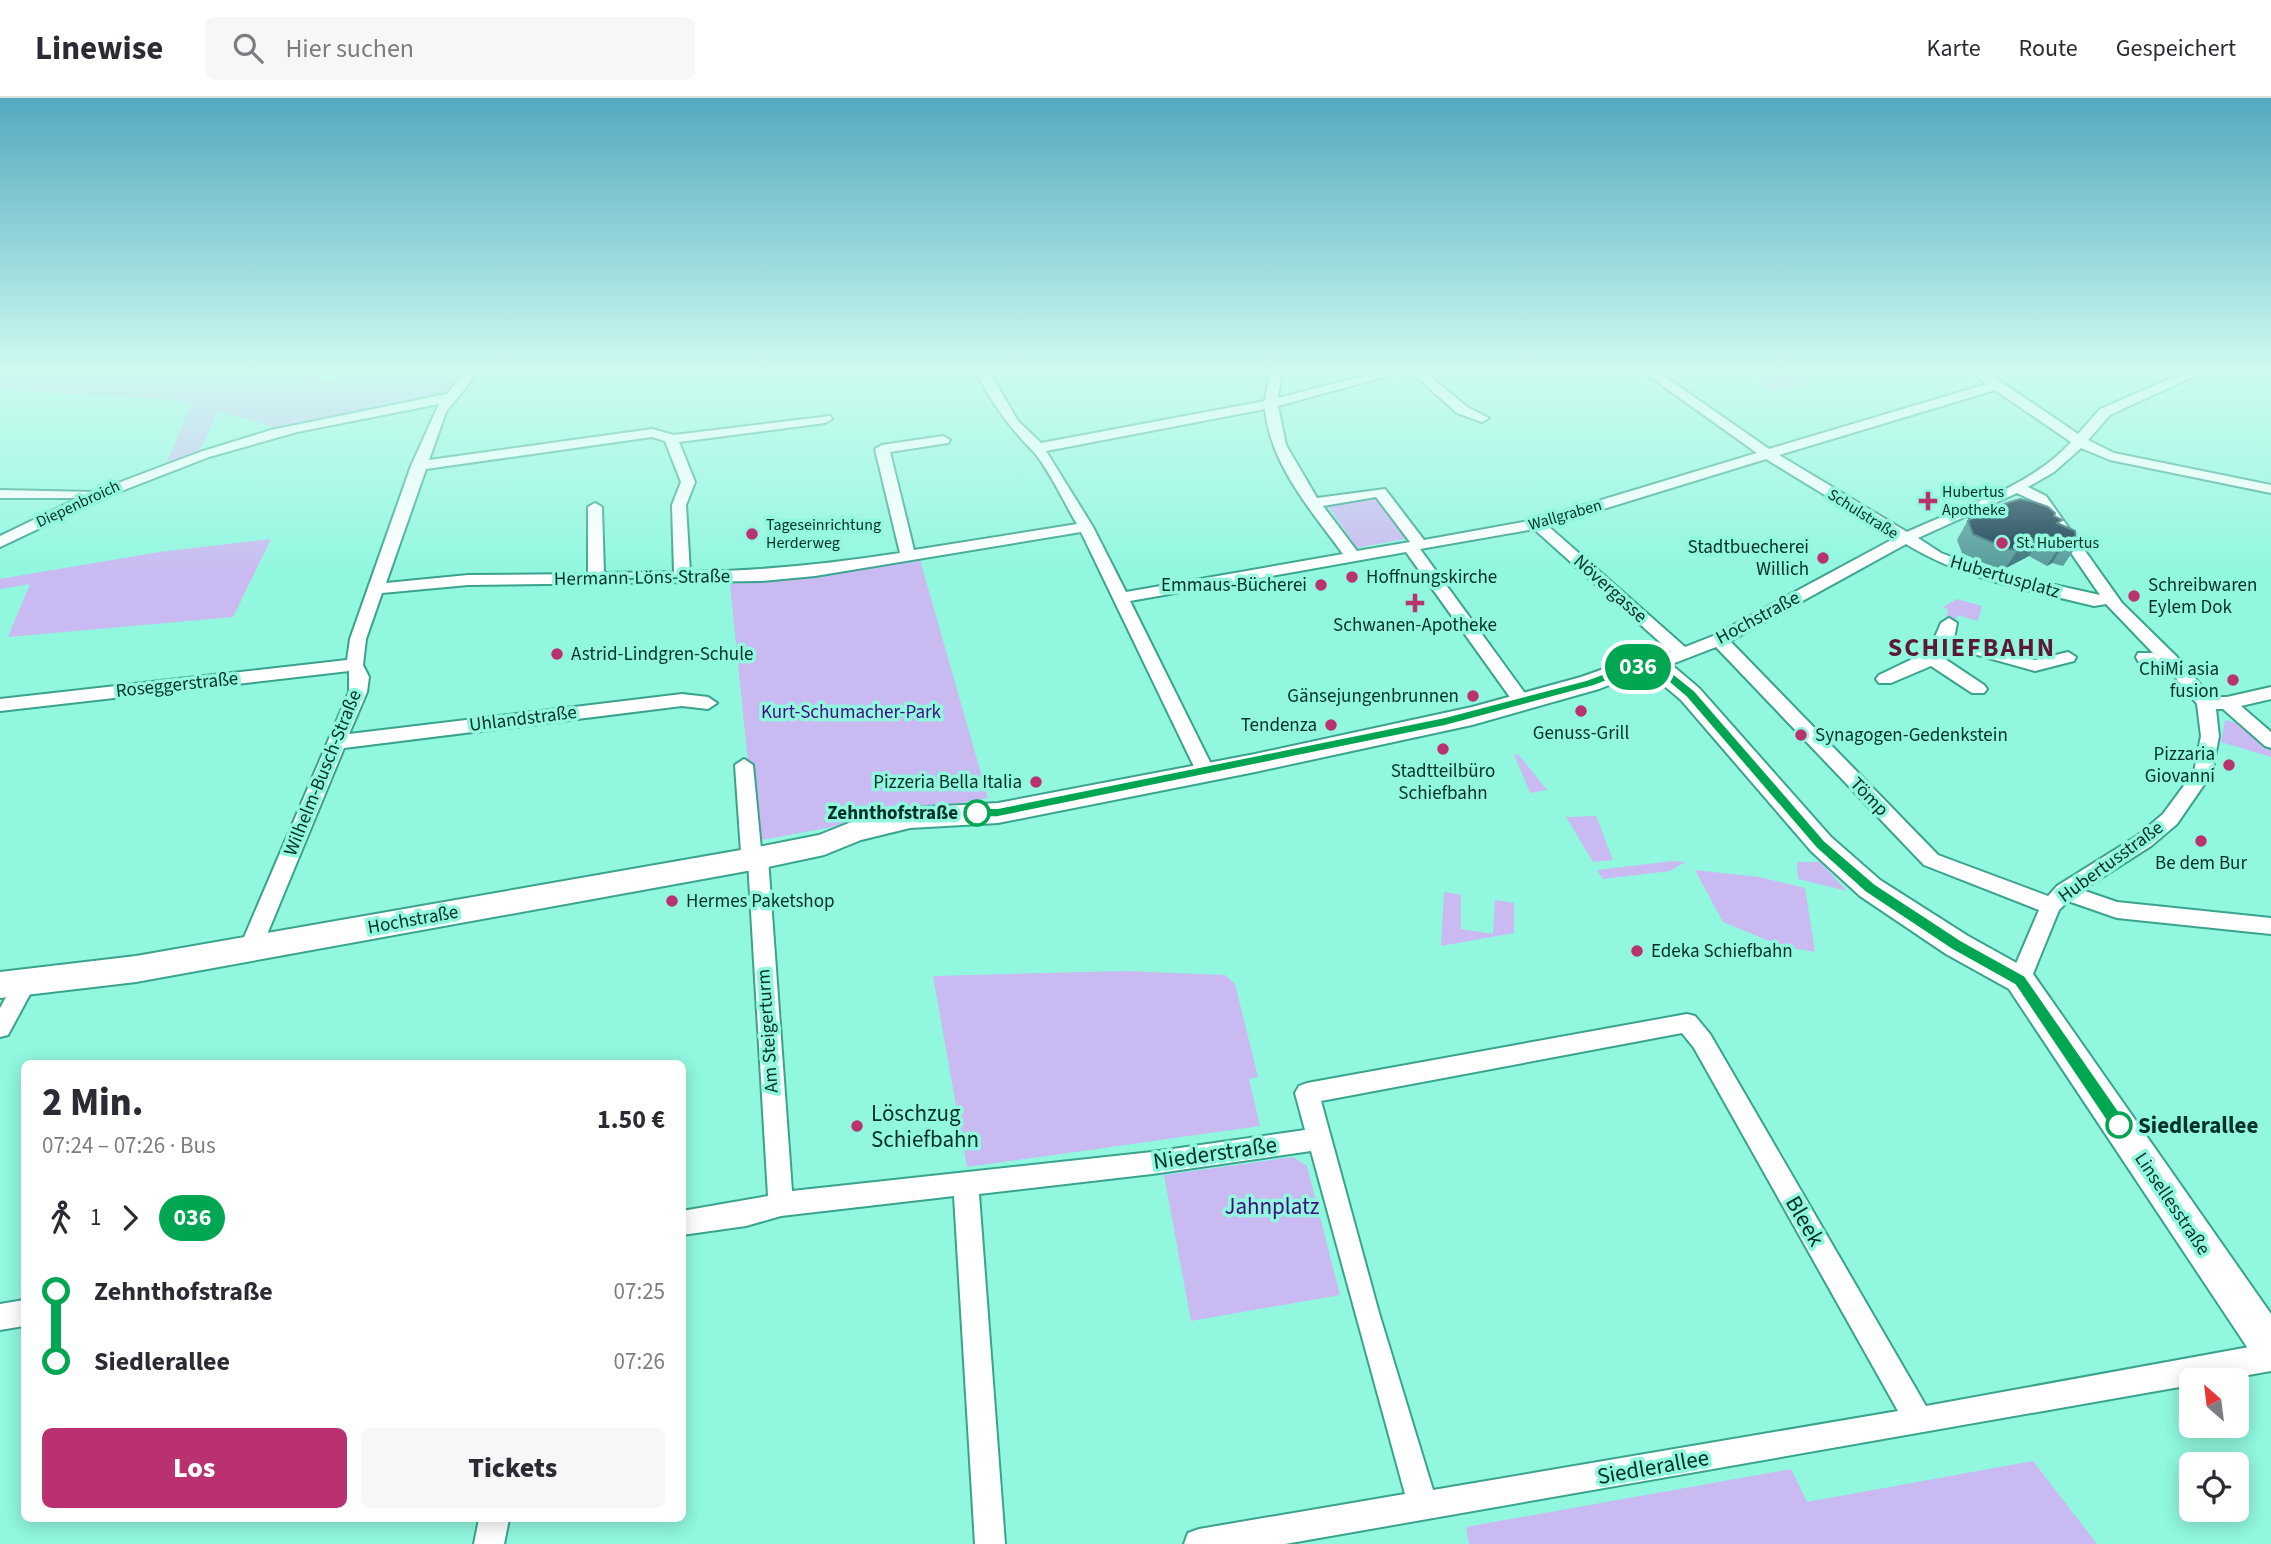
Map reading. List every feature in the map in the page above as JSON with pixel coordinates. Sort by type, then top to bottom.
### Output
[{"type":"street","name":"Diepenbroich","points":[[0,542],[96,494],[184,461],[259,438]]},
{"type":"street","name":"Wilhelm-Busch-Straße","points":[[250,949],[358,692],[360,677],[355,665],[358,639],[429,438]]},
{"type":"street","points":[[418,466],[613,438]]},
{"type":"street","points":[[675,438],[671,439],[688,482],[678,505],[682,579]]},
{"type":"street","points":[[908,556],[882,449],[911,438]]},
{"type":"street","points":[[929,438],[943,440]]},
{"type":"street","points":[[1026,438],[1038,448],[1086,527],[1206,772]]},
{"type":"street","points":[[1038,448],[1088,438]]},
{"type":"street","points":[[1278,438],[1291,467],[1353,556]]},
{"type":"street","name":"Schulstraße","points":[[1745,438],[1904,539]]},
{"type":"street","name":"Wallgraben","points":[[1121,598],[1537,524],[1819,438]]},
{"type":"street","points":[[2074,438],[2110,456],[2271,489]]},
{"type":"street","name":"Hochstraße","points":[[12,985],[250,949],[758,858],[824,844],[853,831],[911,818],[998,813],[1206,772],[1523,703],[1632,667],[1648,667],[1719,640],[1904,539],[2017,487],[2049,469],[2080,438]]},
{"type":"street","points":[[2017,487],[2041,499],[2110,598],[2171,661],[2206,703],[2227,703],[2271,693]]},
{"type":"street","points":[[1314,501],[1380,492],[1523,703]]},
{"type":"street","points":[[0,494],[96,494]]},
{"type":"street","points":[[595,507],[596,579]]},
{"type":"street","name":"Növergasse","points":[[1537,524],[1683,654]]},
{"type":"street","name":"Hermann-Löns-Straße","points":[[375,590],[468,580],[761,576],[908,556],[1086,527]]},
{"type":"street","name":"Hubertusplatz","points":[[1904,539],[1980,573],[2094,601],[2110,598]]},
{"type":"street","points":[[1885,679],[1939,655],[1948,632],[2035,666],[2068,657]]},
{"type":"street","name":"Tömp","points":[[1719,640],[1931,860],[2058,899],[2117,910],[2271,926]]},
{"type":"street","points":[[2144,657],[2171,661]]},
{"type":"street","points":[[1931,658],[1978,690]]},
{"type":"street","name":"Roseggerstraße","points":[[0,705],[355,665]]},
{"type":"street","name":"Linsellesstraße","points":[[1648,667],[1664,673],[1690,694],[1821,844],[1870,888],[1956,945],[2020,980],[2271,1348]]},
{"type":"street","name":"Uhlandstraße","points":[[338,742],[682,699],[708,703]]},
{"type":"street","name":"Hubertusstraße","points":[[2020,980],[2058,899],[2144,841],[2170,819],[2203,773],[2210,736],[2206,703]]},
{"type":"street","points":[[2227,703],[2271,742]]},
{"type":"street","name":"Am Steigerturm","points":[[744,765],[751,852],[758,858],[782,1204]]},
{"type":"street","points":[[0,1028],[12,985]]},
{"type":"street","name":"Bleek","points":[[1318,1139],[1307,1093],[1687,1023],[1702,1041],[1919,1421]]},
{"type":"street","points":[[1318,1139],[1423,1506]]},
{"type":"street","name":"Niederstraße","points":[[686,1222],[746,1214],[782,1204],[966,1184],[1318,1139]]},
{"type":"street","points":[[966,1184],[990,1544]]},
{"type":"street","points":[[0,1317],[21,1314]]},
{"type":"street","name":"Siedlerallee","points":[[1199,1544],[1919,1421],[2271,1357]]},
{"type":"street","points":[[489,1544],[493,1522]]},
{"type":"green space","points":[[177,438],[205,438],[199,452],[167,462]]},
{"type":"green space","points":[[1377,496],[1410,538],[1357,548],[1327,505]]},
{"type":"green space","points":[[271,539],[233,617],[8,637],[30,584],[0,589],[0,579],[159,552]]},
{"type":"green space","name":"Kurt-Schumacher-Park","points":[[920,560],[988,798],[756,841],[730,584],[826,575]]},
{"type":"green space","points":[[1957,599],[1982,606],[1978,621],[1957,615],[1955,623],[1946,621],[1948,610],[1943,607]]},
{"type":"green space","points":[[2225,720],[2249,726],[2271,751],[2271,757],[2221,742]]},
{"type":"green space","points":[[1514,754],[1519,755],[1547,790],[1530,793]]},
{"type":"green space","points":[[1596,816],[1613,860],[1593,862],[1566,817]]},
{"type":"green space","points":[[1685,862],[1670,871],[1603,879],[1597,870]]},
{"type":"green space","points":[[1797,862],[1820,862],[1847,891],[1798,879]]},
{"type":"green space","points":[[1695,870],[1759,877],[1805,888],[1815,952],[1781,946],[1723,922]]},
{"type":"green space","points":[[1444,892],[1461,895],[1461,929],[1493,934],[1495,900],[1514,903],[1514,933],[1441,946]]},
{"type":"green space","points":[[1124,971],[1225,975],[1235,984],[1258,1077],[1249,1079],[1260,1126],[967,1167],[933,976]]},
{"type":"green space","name":"Jahnplatz","points":[[1293,1157],[1307,1166],[1340,1295],[1191,1321],[1164,1175]]},
{"type":"green space","points":[[2033,1461],[2097,1544],[1469,1544],[1466,1527],[1791,1469],[1807,1502]]},
{"type":"building","points":[[2020,499],[2048,507],[2055,513],[2054,516],[2062,520],[2057,523],[2075,531],[2076,547],[2064,544],[2060,546],[2041,537],[2018,549],[2007,549],[1973,534],[1969,518]]},
{"type":"bus line","name":"036","points":[[977,813],[998,813],[1255,763],[1445,722],[1523,703],[1632,667],[1648,667],[1664,673],[1690,694],[1821,844],[1870,888],[1956,945],[2020,980],[2119,1125]]},
{"type":"place","name":"Hubertus Apotheke","points":[[1928,501]]},
{"type":"place","name":"Tageseinrichtung Herderweg","points":[[752,534]]},
{"type":"place","name":"St. Hubertus","points":[[2002,543]]},
{"type":"place","name":"Stadtbuecherei Willich","points":[[1823,558]]},
{"type":"place","name":"Hoffnungskirche","points":[[1352,577]]},
{"type":"place","name":"Emmaus-Bücherei","points":[[1321,585]]},
{"type":"place","name":"Schreibwaren Eylem Dok","points":[[2134,596]]},
{"type":"place","name":"Schwanen-Apotheke","points":[[1415,603]]},
{"type":"place","name":"Astrid-Lindgren-Schule","points":[[557,654]]},
{"type":"place","name":"ChiMi asia fusion","points":[[2233,680]]},
{"type":"place","name":"Gänsejungenbrunnen","points":[[1473,696]]},
{"type":"place","name":"Genuss-Grill","points":[[1581,711]]},
{"type":"place","name":"Tendenza","points":[[1331,725]]},
{"type":"place","name":"Synagogen-Gedenkstein","points":[[1801,735]]},
{"type":"place","name":"Stadtteilbüro Schiefbahn","points":[[1443,749]]},
{"type":"place","name":"Pizzaria Giovanni","points":[[2229,765]]},
{"type":"place","name":"Pizzeria Bella Italia","points":[[1036,782]]},
{"type":"place","name":"Zehnthofstraße","points":[[977,813]]},
{"type":"place","name":"Be dem Bur","points":[[2201,841]]},
{"type":"place","name":"Hermes Paketshop","points":[[672,901]]},
{"type":"place","name":"Edeka Schiefbahn","points":[[1637,951]]},
{"type":"place","name":"Siedlerallee","points":[[2119,1125]]},
{"type":"place","name":"Löschzug Schiefbahn","points":[[857,1126]]},
{"type":"district","name":"SCHIEFBAHN","points":[[1972,647]]}]
